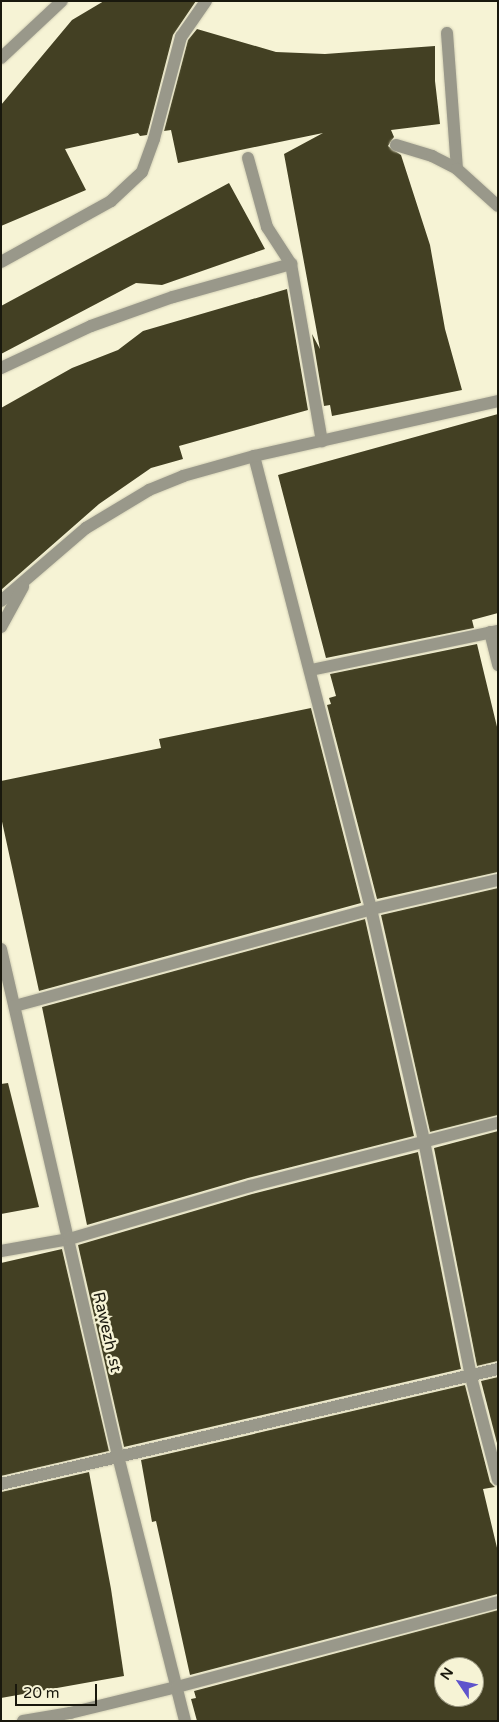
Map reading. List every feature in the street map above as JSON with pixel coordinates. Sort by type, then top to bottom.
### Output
[{"type":"street","points":[[1,58],[62,1]]},
{"type":"street","points":[[1,262],[112,202],[142,172],[154,139],[181,37],[206,1]]},
{"type":"street","points":[[447,33],[457,170]]},
{"type":"street","points":[[396,145],[432,156],[457,170],[498,206]]},
{"type":"street","points":[[248,158],[268,226],[291,264],[322,441]]},
{"type":"street","points":[[1,368],[91,326],[173,297],[291,264]]},
{"type":"street","points":[[1,601],[86,528],[117,508],[183,476],[254,456],[498,401]]},
{"type":"street","points":[[254,456],[311,670],[371,910],[424,1141],[472,1377],[498,1480]]},
{"type":"street","points":[[1,627],[27,580]]},
{"type":"street","points":[[311,670],[494,632],[498,665]]},
{"type":"street","points":[[15,1006],[371,910],[498,880]]},
{"type":"street","name":"Rawezh .st","points":[[1,949],[119,1460],[184,1721]]},
{"type":"street","points":[[1,1251],[69,1239],[250,1186],[498,1123]]},
{"type":"street","points":[[1,1484],[119,1460],[498,1370]]},
{"type":"street","points":[[23,1721],[70,1713],[177,1687],[498,1602]]},
{"type":"building","points":[[104,1],[196,1],[173,35],[147,135],[140,136],[138,133],[65,149],[86,190],[1,226],[1,105],[72,20]]},
{"type":"building","points":[[197,29],[276,52],[325,54],[435,46],[435,81],[440,124],[391,130],[394,137],[388,146],[401,155],[430,245],[445,329],[462,390],[332,416],[330,405],[324,406],[312,334],[320,349],[284,154],[323,133],[178,163],[171,130],[164,131],[188,40]]},
{"type":"building","points":[[229,183],[265,249],[162,285],[136,283],[1,354],[1,306]]},
{"type":"building","points":[[287,289],[308,410],[179,446],[183,459],[151,468],[99,504],[1,590],[1,408],[72,368],[118,350],[143,331]]},
{"type":"building","points":[[498,414],[498,613],[472,620],[474,628],[326,658],[278,475]]},
{"type":"building","points":[[477,644],[498,731],[498,872],[377,899],[327,705],[331,704],[329,698],[336,696],[330,674]]},
{"type":"building","points":[[311,708],[361,903],[39,991],[1,817],[1,781],[161,748],[159,739]]},
{"type":"building","points":[[498,888],[498,1115],[430,1132],[381,915]]},
{"type":"building","points":[[365,919],[414,1136],[248,1178],[87,1225],[42,1007]]},
{"type":"building","points":[[8,1083],[39,1207],[1,1214],[1,1084]]},
{"type":"building","points":[[498,1131],[498,1361],[477,1366],[434,1148]]},
{"type":"building","points":[[418,1152],[461,1369],[124,1447],[78,1245],[252,1194]]},
{"type":"building","points":[[62,1249],[109,1451],[1,1476],[1,1263]]},
{"type":"building","points":[[498,1377],[498,1447],[481,1381]]},
{"type":"building","points":[[465,1385],[490,1482],[495,1487],[483,1489],[498,1552],[498,1594],[190,1675],[156,1521],[152,1522],[141,1460]]},
{"type":"building","points":[[89,1472],[111,1589],[124,1676],[1,1698],[1,1492]]},
{"type":"building","points":[[498,1610],[498,1721],[197,1721],[191,1699],[196,1698],[194,1691]]}]
